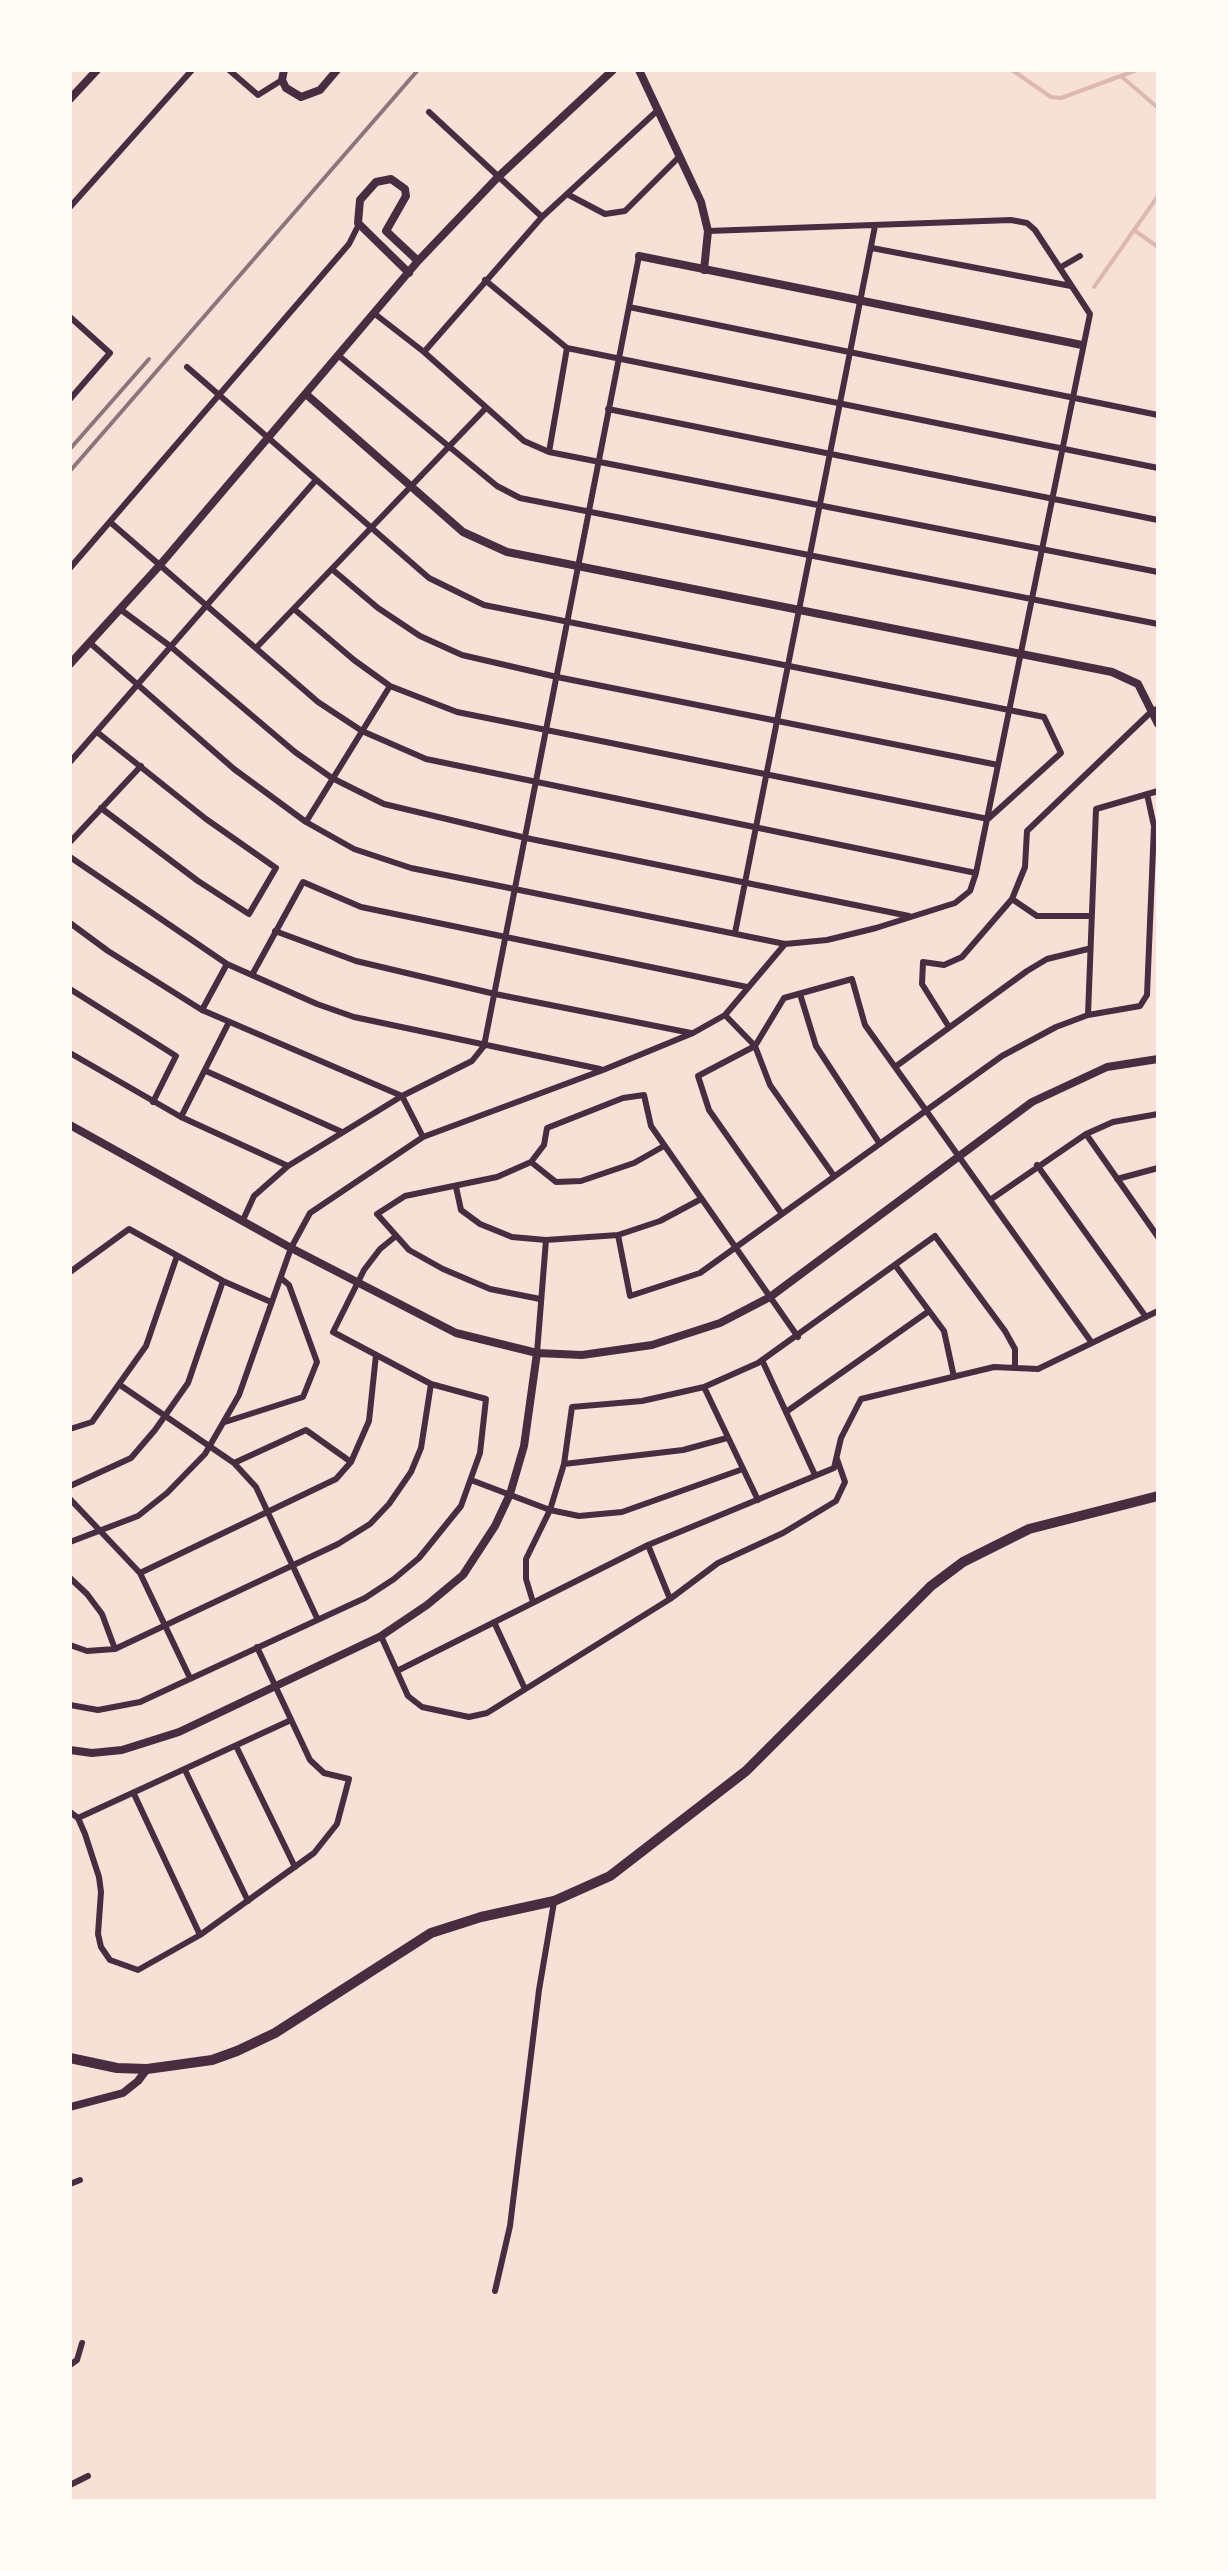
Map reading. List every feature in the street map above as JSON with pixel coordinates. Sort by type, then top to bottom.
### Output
[{"type":"highway","points":[[70,2058],[117,2068],[147,2069],[196,2063],[237,2051],[275,2032],[431,1933],[554,1901],[610,1876],[746,1771],[931,1586],[962,1562],[1029,1529],[1158,1496]]},
{"type":"street","points":[[70,100],[96,70]]},
{"type":"street","points":[[72,202],[192,70]]},
{"type":"street","points":[[229,70],[258,95],[283,75],[289,92],[306,96],[320,90],[337,70]]},
{"type":"street","points":[[70,664],[307,395],[418,261],[498,177],[613,70]]},
{"type":"street","points":[[639,70],[701,202],[708,231],[704,270]]},
{"type":"street","points":[[424,352],[542,217],[659,110]]},
{"type":"street","points":[[429,112],[542,217]]},
{"type":"street","points":[[567,194],[605,214],[624,211],[680,156]]},
{"type":"street","points":[[70,568],[349,244],[359,224],[360,200],[368,188],[384,178],[399,182],[406,196],[386,231],[418,261]]},
{"type":"street","points":[[90,643],[234,769],[306,822],[354,849],[411,868],[785,944],[827,940],[954,904],[970,891],[976,873],[1090,314],[1027,222],[708,231]]},
{"type":"street","points":[[359,224],[408,273]]},
{"type":"street","points":[[735,933],[875,226]]},
{"type":"street","points":[[872,248],[1072,286]]},
{"type":"street","points":[[242,1220],[254,1196],[288,1166],[402,1096],[472,1061],[484,1046],[640,256],[1082,345]]},
{"type":"street","points":[[1061,267],[1080,256]]},
{"type":"street","points":[[486,280],[568,348],[1158,468]]},
{"type":"street","points":[[629,307],[1158,415]]},
{"type":"street","points":[[375,314],[524,441],[549,452],[1158,572]]},
{"type":"street","points":[[70,316],[110,353],[70,399]]},
{"type":"street","points":[[549,452],[568,348]]},
{"type":"street","points":[[339,356],[497,486],[520,498],[1158,624]]},
{"type":"street","points":[[187,367],[429,578],[484,605],[1044,717],[1061,754],[988,819]]},
{"type":"street","points":[[307,395],[462,532],[506,552],[1127,677],[1138,684],[1155,710],[1158,724]]},
{"type":"street","points":[[256,648],[485,409]]},
{"type":"street","points":[[608,409],[1158,520]]},
{"type":"street","points":[[70,762],[316,480]]},
{"type":"street","points":[[110,522],[318,702],[362,731],[426,759],[976,873]]},
{"type":"street","points":[[332,570],[420,636],[462,655],[998,765]]},
{"type":"street","points":[[120,609],[295,752],[332,778],[384,804],[526,838],[910,916]]},
{"type":"street","points":[[294,609],[390,686],[457,712],[988,819]]},
{"type":"street","points":[[306,822],[390,686]]},
{"type":"street","points":[[949,1027],[922,984],[923,962],[944,965],[962,957],[1012,899],[1025,867],[1027,831],[1155,710]]},
{"type":"street","points":[[97,732],[206,819],[276,868],[248,914],[101,808]]},
{"type":"street","points":[[70,842],[141,766]]},
{"type":"street","points":[[1088,1015],[1096,809],[1158,791]]},
{"type":"street","points":[[618,1235],[630,1296],[700,1273],[1002,1056],[1088,1015],[1140,1006],[1147,995],[1154,826],[1147,794]]},
{"type":"street","points":[[70,857],[227,964],[317,1004],[354,1017],[603,1070]]},
{"type":"street","points":[[252,975],[302,882],[361,907],[748,988]]},
{"type":"street","points":[[1012,899],[1037,916],[1090,916]]},
{"type":"street","points":[[70,923],[202,1010],[402,1096],[423,1137]]},
{"type":"street","points":[[275,930],[356,961],[495,994],[692,1033]]},
{"type":"street","points":[[70,1542],[138,1516],[168,1493],[209,1447],[239,1395],[291,1248],[310,1213],[423,1137],[603,1070],[725,1015],[785,944]]},
{"type":"street","points":[[895,1068],[1047,959],[1088,949]]},
{"type":"street","points":[[202,1010],[227,964]]},
{"type":"street","points":[[782,1214],[709,1110],[698,1076],[755,1046],[784,998],[852,979],[864,1025],[1092,1343]]},
{"type":"street","points":[[70,989],[176,1056],[153,1102]]},
{"type":"street","points":[[800,994],[816,1046],[880,1144]]},
{"type":"street","points":[[725,1015],[755,1046],[770,1085],[834,1176]]},
{"type":"street","points":[[180,1117],[229,1022]]},
{"type":"street","points":[[70,1053],[180,1117],[288,1166]]},
{"type":"street","points":[[70,1125],[291,1248],[456,1333],[537,1354],[582,1355],[652,1346],[720,1323],[770,1297],[1047,1095],[1107,1067],[1158,1059]]},
{"type":"street","points":[[206,1071],[342,1132]]},
{"type":"street","points":[[540,1299],[490,1289],[443,1269],[409,1250],[377,1214],[405,1196],[497,1177],[531,1162],[544,1145],[547,1128],[624,1098],[644,1095],[651,1126],[798,1337]]},
{"type":"street","points":[[990,1200],[1086,1134],[1114,1122],[1158,1114]]},
{"type":"street","points":[[1086,1134],[1158,1237]]},
{"type":"street","points":[[531,1162],[556,1182],[581,1182],[634,1164],[664,1146]]},
{"type":"street","points":[[1037,1165],[1146,1317]]},
{"type":"street","points":[[1117,1179],[1158,1168]]},
{"type":"street","points":[[456,1187],[461,1210],[480,1224],[512,1238],[546,1240],[618,1235],[660,1222],[702,1199]]},
{"type":"street","points":[[70,1272],[128,1229],[270,1302]]},
{"type":"street","points":[[70,1705],[98,1710],[120,1708],[364,1598],[406,1569],[446,1527],[472,1480],[480,1453],[486,1399],[431,1384],[332,1332],[356,1282],[380,1249],[396,1236]]},
{"type":"street","points":[[533,1603],[526,1579],[526,1559],[550,1510],[564,1464],[572,1408],[642,1400],[704,1387],[762,1360],[935,1236],[1005,1331],[1015,1348],[1014,1368]]},
{"type":"street","points":[[70,1750],[107,1752],[179,1732],[381,1636],[463,1575],[495,1526],[510,1494],[524,1446],[537,1354],[546,1240]]},
{"type":"street","points":[[70,1429],[92,1422],[146,1346],[177,1256]]},
{"type":"street","points":[[895,1265],[944,1331],[954,1377]]},
{"type":"street","points":[[224,1422],[302,1397],[317,1362],[289,1286],[282,1279]]},
{"type":"street","points":[[70,1486],[131,1458],[165,1415],[188,1383],[223,1281]]},
{"type":"street","points":[[786,1412],[929,1311]]},
{"type":"street","points":[[397,1671],[648,1545],[834,1468],[841,1438],[861,1399],[994,1367],[1038,1370],[1158,1311]]},
{"type":"street","points":[[140,1573],[336,1479],[351,1462],[369,1421],[376,1355]]},
{"type":"street","points":[[762,1360],[815,1476]]},
{"type":"street","points":[[70,1645],[87,1651],[115,1649],[338,1544],[370,1524],[411,1472],[421,1448],[431,1384]]},
{"type":"street","points":[[120,1385],[234,1463],[256,1487],[317,1618]]},
{"type":"street","points":[[704,1387],[758,1500]]},
{"type":"street","points":[[234,1463],[306,1430],[351,1462]]},
{"type":"street","points":[[564,1464],[683,1450],[727,1438]]},
{"type":"street","points":[[381,1636],[408,1696],[422,1707],[469,1717],[487,1713],[670,1599],[718,1564],[784,1533],[836,1501],[846,1482],[836,1458]]},
{"type":"street","points":[[472,1480],[550,1510],[579,1516],[622,1512],[743,1469]]},
{"type":"street","points":[[70,1499],[140,1573],[190,1678]]},
{"type":"street","points":[[648,1545],[670,1599]]},
{"type":"street","points":[[70,1578],[102,1614],[115,1649]]},
{"type":"street","points":[[494,1622],[526,1689]]},
{"type":"street","points":[[70,1812],[78,1818],[99,1877],[98,1934],[110,1960],[138,1970],[200,1935],[327,1841],[337,1824],[349,1778],[317,1769],[257,1648]]},
{"type":"street","points":[[78,1818],[291,1720]]},
{"type":"street","points":[[236,1746],[295,1867]]},
{"type":"street","points":[[184,1770],[248,1901]]},
{"type":"street","points":[[134,1794],[200,1935]]},
{"type":"street","points":[[496,2291],[510,2226],[554,1901]]},
{"type":"street","points":[[70,2107],[123,2093],[147,2069]]},
{"type":"street","points":[[70,2184],[80,2180]]},
{"type":"street","points":[[70,2365],[77,2360],[82,2343]]},
{"type":"street","points":[[70,2485],[88,2476]]},
{"type":"waterway","points":[[1012,70],[1051,97],[1061,98],[1137,70]]},
{"type":"waterway","points":[[1121,76],[1158,108]]},
{"type":"waterway","points":[[1094,287],[1158,196]]},
{"type":"waterway","points":[[1134,230],[1158,247]]},
{"type":"railway","points":[[70,471],[418,70]]},
{"type":"railway","points":[[70,449],[149,359]]}]
